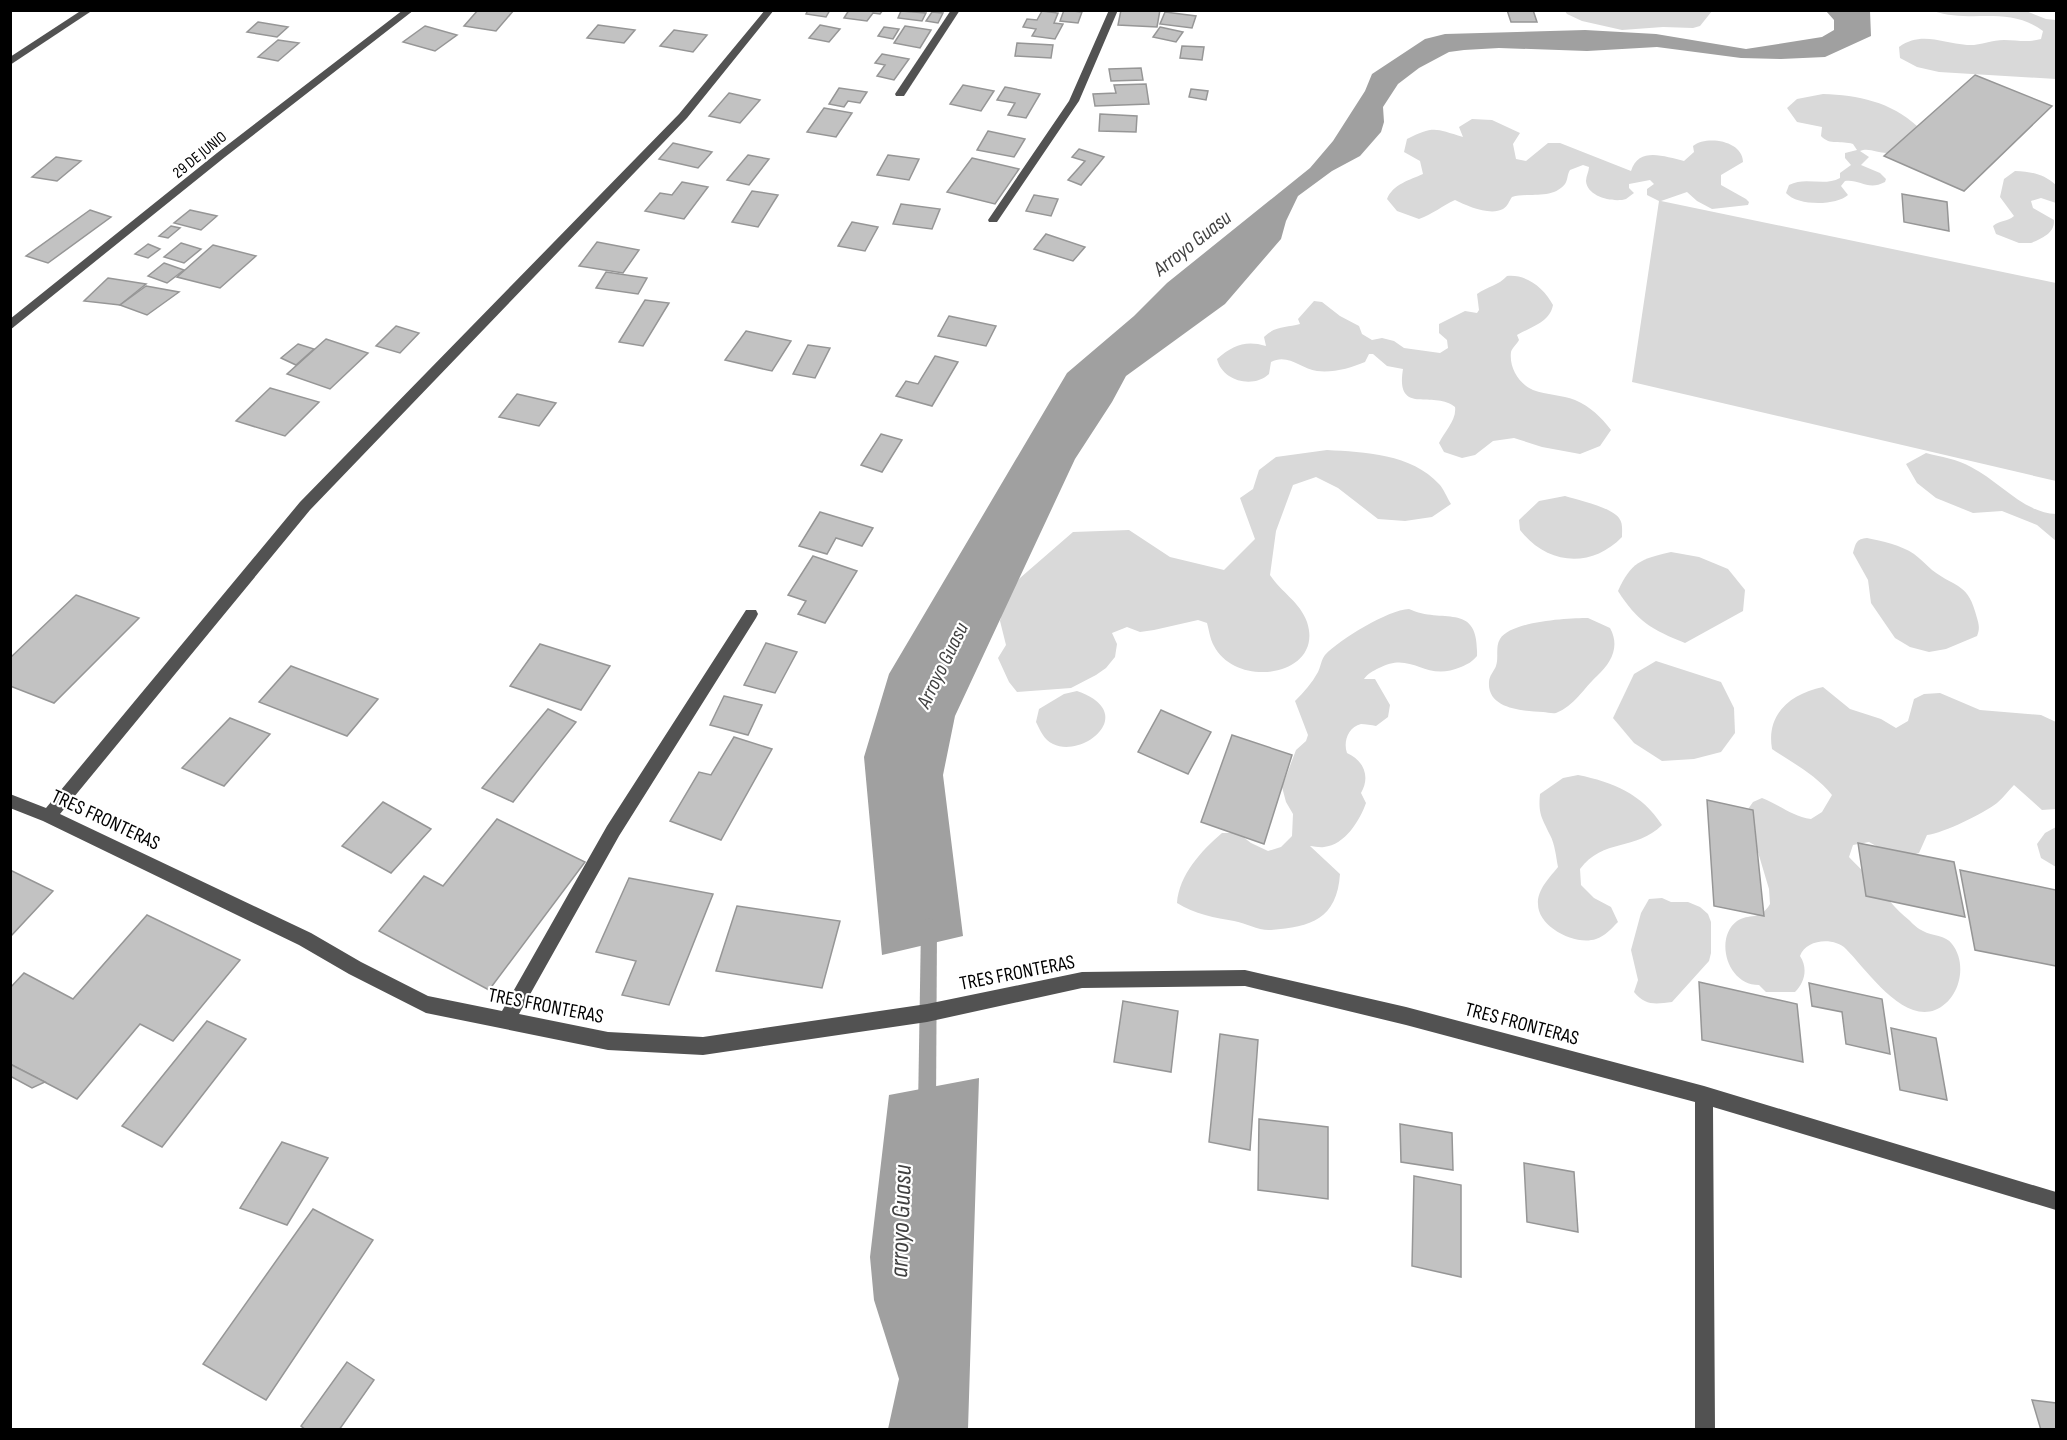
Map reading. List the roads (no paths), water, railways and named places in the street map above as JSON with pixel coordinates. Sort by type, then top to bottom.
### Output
[{"type":"street","points":[[10,63],[89,10]]},
{"type":"street","name":"29 DE JUNIO","points":[[10,326],[221,155],[410,10]]},
{"type":"street","points":[[50,816],[305,506],[683,116],[770,10]]},
{"type":"street","points":[[900,94],[956,10]]},
{"type":"street","points":[[993,220],[1074,101],[1114,10]]},
{"type":"street","points":[[506,1020],[614,831],[751,614]]},
{"type":"street","name":"TRES FRONTERAS","points":[[10,801],[50,816],[305,939],[355,968],[426,1004],[608,1041],[703,1046],[927,1013],[1083,980],[1245,978],[1406,1016],[1704,1095],[2056,1201]]},
{"type":"street","points":[[1704,1095],[1706,1430]]},
{"type":"water","name":"Arroyo Guasu","points":[[1826,11],[1870,11],[1871,36],[1825,57],[1781,59],[1741,58],[1657,47],[1587,51],[1499,48],[1464,50],[1449,52],[1419,68],[1398,84],[1383,107],[1384,122],[1381,132],[1360,156],[1332,171],[1298,196],[1286,221],[1281,239],[1225,304],[1126,376],[1075,459],[955,716],[943,775],[963,936],[882,955],[864,757],[889,674],[1067,373],[1134,316],[1167,283],[1310,168],[1333,141],[1365,91],[1372,74],[1425,39],[1445,34],[1585,30],[1656,34],[1746,49],[1822,37],[1834,30],[1834,20]]},
{"type":"water","points":[[979,1078],[968,1429],[888,1429],[899,1379],[874,1300],[870,1257],[889,1095]]},
{"type":"waterway","name":"arroyo Guasu","points":[[927,1109],[929,926]]}]
